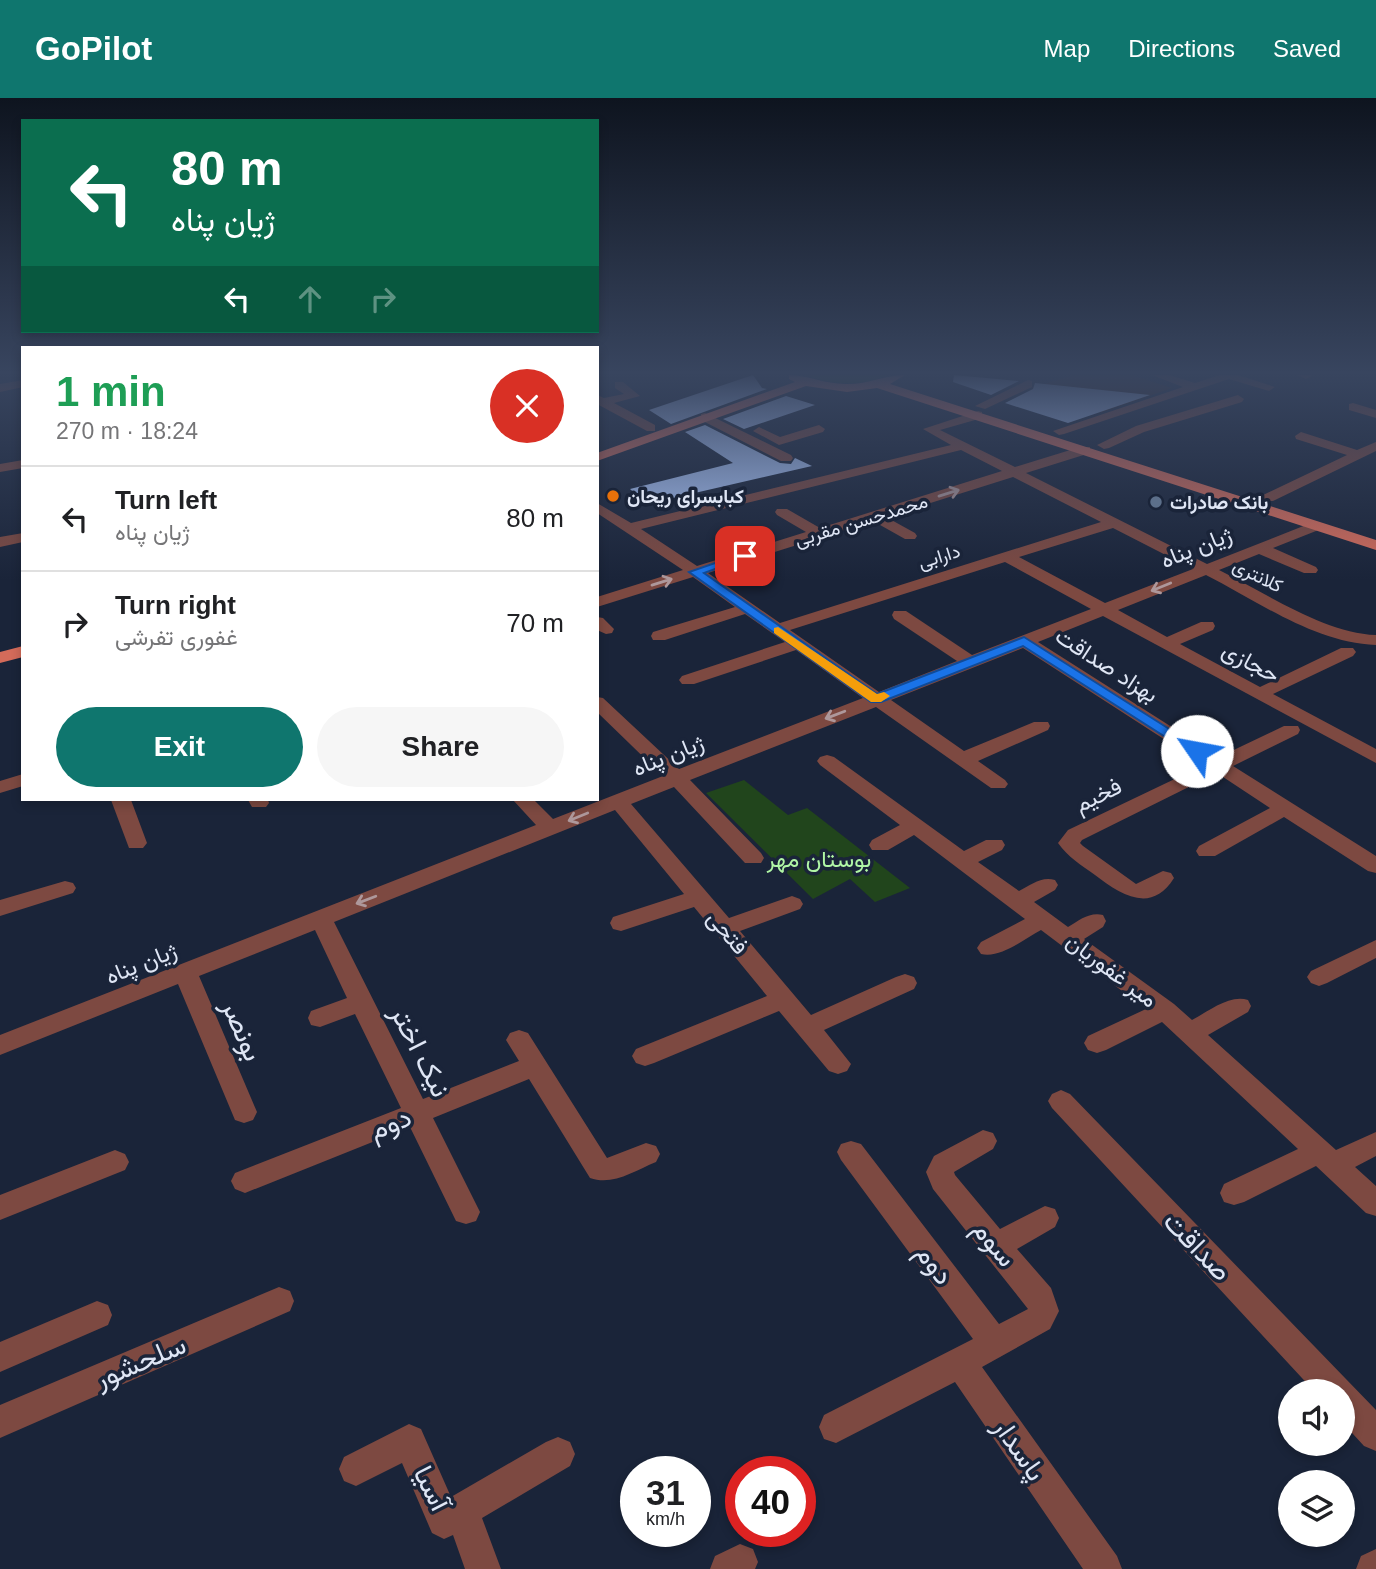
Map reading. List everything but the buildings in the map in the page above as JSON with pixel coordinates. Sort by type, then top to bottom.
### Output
[{"type":"main road","points":[[599,456],[633,444]]},
{"type":"main road","points":[[1068,444],[1376,545]]},
{"type":"main road","points":[[1100,444],[1376,533]]},
{"type":"main road","points":[[0,659],[21,651]]},
{"type":"street","points":[[758,444],[786,458]]},
{"type":"street","name":"کلانتری","points":[[958,444],[1204,570],[1336,634],[1358,640],[1376,640]]},
{"type":"street","points":[[1325,444],[1357,454]]},
{"type":"street","points":[[629,528],[963,446]]},
{"type":"street","points":[[1268,498],[1375,447]]},
{"type":"street","name":"محمدحسن مقربی","points":[[599,601],[1085,450]]},
{"type":"street","points":[[0,468],[21,464]]},
{"type":"street","points":[[599,508],[964,757],[998,784]]},
{"type":"street","points":[[782,512],[820,533]]},
{"type":"street","points":[[875,516],[910,536]]},
{"type":"street","name":"دارابی","points":[[777,629],[1113,523]]},
{"type":"street","name":"ژیان پناه","points":[[0,1045],[1316,526]]},
{"type":"street","points":[[0,542],[21,537]]},
{"type":"street","points":[[1259,548],[1310,570]]},
{"type":"street","name":"حجازی","points":[[1007,557],[1376,757]]},
{"type":"street","points":[[659,636],[747,608]]},
{"type":"street","points":[[900,615],[970,662]]},
{"type":"street","points":[[1166,644],[1207,626]]},
{"type":"street","name":"بهزاد صداقت","points":[[1024,641],[1376,866]]},
{"type":"street","points":[[688,680],[797,644]]},
{"type":"street","points":[[1259,694],[1347,652]]},
{"type":"street","points":[[601,711],[677,778],[753,858]]},
{"type":"street","points":[[964,757],[972,757],[1041,726]]},
{"type":"street","points":[[1219,765],[1291,730]]},
{"type":"street","name":"میر غفوریان","points":[[827,761],[1165,1010],[1376,1204]]},
{"type":"street","name":"فخیم","points":[[1163,878],[1146,891],[1130,890],[1069,843],[1075,835],[1219,765]]},
{"type":"street","points":[[0,788],[21,781]]},
{"type":"street","points":[[121,801],[136,843]]},
{"type":"street","points":[[524,801],[550,828]]},
{"type":"street","name":"فتحی","points":[[618,801],[838,1063]]},
{"type":"street","points":[[1208,851],[1285,808]]},
{"type":"street","points":[[880,845],[916,825]]},
{"type":"street","points":[[964,860],[994,845]]},
{"type":"street","points":[[1019,901],[1047,885]]},
{"type":"street","points":[[0,908],[65,888]]},
{"type":"street","points":[[621,923],[699,897]]},
{"type":"street","points":[[725,929],[792,904]]},
{"type":"street","name":"نیک اختر","points":[[320,918],[466,1212]]},
{"type":"street","points":[[989,948],[1043,919]]},
{"type":"street","points":[[1068,938],[1096,921]]},
{"type":"street","points":[[1319,977],[1376,948]]},
{"type":"street","name":"بونصر","points":[[185,972],[244,1112]]},
{"type":"street","points":[[808,1027],[905,983]]},
{"type":"street","points":[[645,1056],[784,999]]},
{"type":"street","points":[[320,1018],[361,1002]]},
{"type":"street","points":[[1190,1033],[1239,1006]]},
{"type":"street","points":[[1097,1043],[1165,1010]]},
{"type":"street","points":[[519,1040],[600,1170],[606,1171],[646,1154]]},
{"type":"street","name":"دوم","points":[[245,1181],[534,1066]]},
{"type":"street","name":"صداقت","points":[[1061,1101],[1325,1379]]},
{"type":"street","name":"سوم","points":[[983,1141],[944,1164],[940,1172],[943,1181],[1040,1298],[1044,1311],[1039,1319],[994,1342]]},
{"type":"street","points":[[1234,1192],[1376,1143]]},
{"type":"street","name":"دوم","points":[[851,1152],[994,1342]]},
{"type":"street","points":[[0,1208],[115,1162]]},
{"type":"street","points":[[996,1246],[1045,1218]]},
{"type":"street","name":"سلحشور","points":[[0,1422],[279,1301]]},
{"type":"street","points":[[0,1357],[97,1315]]},
{"type":"street","points":[[836,1427],[994,1342]]},
{"type":"street","name":"پاسدار","points":[[960,1362],[1104,1569]]},
{"type":"street","points":[[1355,1411],[1376,1433]]},
{"type":"street","name":"آسیا","points":[[356,1469],[409,1441],[444,1521],[462,1511],[483,1569]]},
{"type":"street","points":[[462,1511],[558,1454]]},
{"type":"green space","name":"بوستان مهر","points":[[744,780],[788,815],[807,808],[910,888],[875,902],[850,879],[813,899],[706,793]]},
{"type":"slow traffic","points":[[778,630],[876,699],[884,696]]},
{"type":"place","name":"کبابسرای ریحان","points":[[613,496]]},
{"type":"place","name":"بانک صادرات","points":[[1156,502]]},
{"type":"route","points":[[745,556],[695,572],[876,699],[1024,641],[1197,751]]}]
